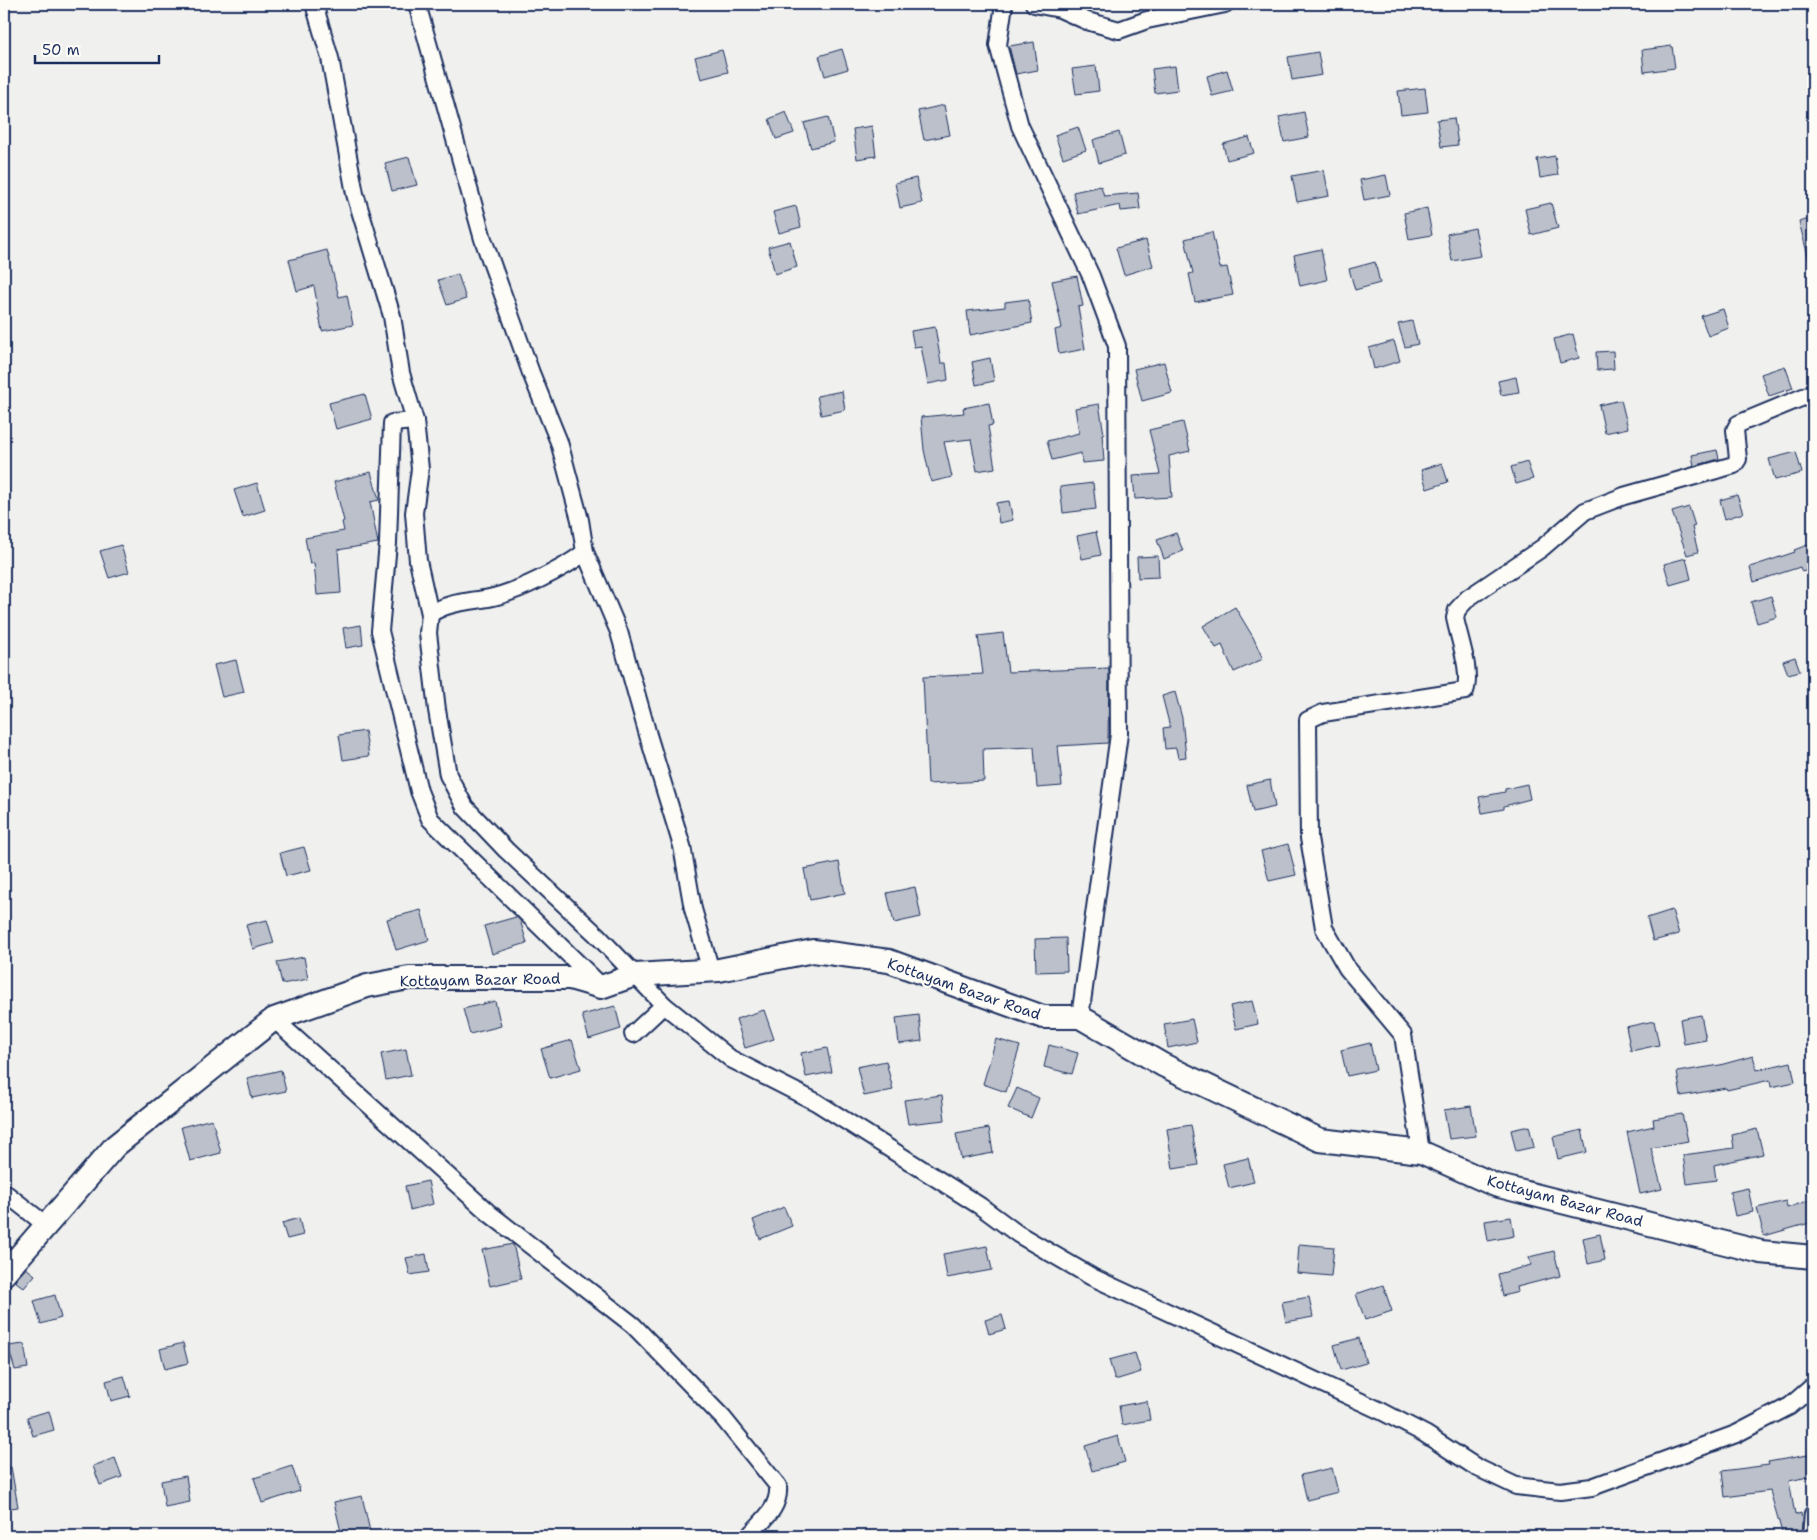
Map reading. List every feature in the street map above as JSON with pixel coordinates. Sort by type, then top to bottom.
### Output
[{"type":"main road","name":"Kottayam Bazar Road","points":[[4,1274],[115,1146],[274,1019],[367,986],[409,978],[570,978],[602,987],[632,976],[711,971],[813,951],[889,962],[1043,1017],[1080,1017],[1162,1065],[1320,1140],[1421,1152],[1495,1185],[1761,1252],[1813,1258]]},
{"type":"street","points":[[314,4],[330,58],[355,194],[392,316],[401,373],[415,421],[420,469],[414,513],[416,546],[430,614],[428,633],[437,710],[448,775],[465,807],[506,850],[597,935],[632,976],[664,1005],[731,1059],[816,1102],[980,1206],[1018,1234],[1092,1277],[1381,1411],[1425,1434],[1476,1467],[1516,1486],[1560,1492],[1592,1486],[1736,1434],[1790,1406],[1813,1386]]},
{"type":"street","points":[[417,4],[483,238],[531,373],[560,442],[580,520],[585,552],[619,632],[682,846],[693,909],[711,971]]},
{"type":"street","points":[[1080,1017],[1119,734],[1117,346],[1091,276],[1020,126],[998,45],[1004,6],[1033,4],[1060,9],[1087,21],[1119,30],[1148,20],[1225,4]]},
{"type":"street","points":[[1421,1152],[1403,1035],[1348,968],[1324,928],[1309,838],[1308,720],[1323,713],[1465,690],[1468,682],[1468,671],[1455,618],[1457,610],[1468,598],[1542,548],[1585,511],[1624,496],[1734,465],[1738,460],[1735,430],[1738,424],[1813,393]]},
{"type":"street","points":[[415,421],[392,423],[388,543],[380,631],[419,791],[430,819],[466,851],[602,987]]},
{"type":"street","points":[[430,614],[451,604],[490,598],[569,566],[585,552]]},
{"type":"street","points":[[633,1034],[664,1005]]},
{"type":"street","points":[[274,1019],[490,1214],[632,1325],[723,1418],[778,1486],[779,1496],[772,1512],[749,1536]]},
{"type":"street","points":[[4,1192],[46,1225]]},
{"type":"street","points":[[1811,1536],[1813,1514]]},
{"type":"building","points":[[1034,42],[1038,70],[1016,74],[1009,46]]},
{"type":"building","points":[[1672,46],[1675,68],[1644,72],[1642,50]]},
{"type":"building","points":[[842,49],[848,69],[825,76],[819,56]]},
{"type":"building","points":[[722,50],[728,72],[701,79],[695,57]]},
{"type":"building","points":[[1318,52],[1322,75],[1292,80],[1288,57]]},
{"type":"building","points":[[1096,66],[1099,91],[1076,94],[1072,69]]},
{"type":"building","points":[[1175,66],[1178,90],[1155,93],[1152,69]]},
{"type":"building","points":[[1227,70],[1233,91],[1212,96],[1207,76]]},
{"type":"building","points":[[1425,88],[1428,112],[1401,115],[1398,91]]},
{"type":"building","points":[[944,105],[950,135],[924,140],[918,111]]},
{"type":"building","points":[[786,112],[794,133],[776,139],[769,119]]},
{"type":"building","points":[[1304,112],[1309,137],[1284,142],[1279,117]]},
{"type":"building","points":[[828,117],[834,142],[811,148],[804,123]]},
{"type":"building","points":[[1454,118],[1458,145],[1441,147],[1437,120]]},
{"type":"building","points":[[872,126],[876,156],[857,159],[853,129]]},
{"type":"building","points":[[1078,127],[1086,150],[1063,158],[1055,135]]},
{"type":"building","points":[[1119,132],[1125,155],[1099,163],[1093,140]]},
{"type":"building","points":[[1249,137],[1254,153],[1227,160],[1223,144]]},
{"type":"building","points":[[1555,156],[1558,175],[1540,178],[1537,159]]},
{"type":"building","points":[[409,157],[417,185],[392,191],[385,163]]},
{"type":"building","points":[[1324,170],[1329,196],[1297,202],[1292,176]]},
{"type":"building","points":[[1386,175],[1390,195],[1364,200],[1360,180]]},
{"type":"building","points":[[916,178],[922,203],[900,208],[895,183]]},
{"type":"building","points":[[1101,186],[1104,196],[1138,193],[1140,209],[1121,211],[1120,205],[1078,214],[1073,192]]},
{"type":"building","points":[[1551,203],[1558,228],[1531,235],[1525,209]]},
{"type":"building","points":[[796,206],[801,227],[779,233],[773,212]]},
{"type":"building","points":[[1427,208],[1432,235],[1409,239],[1404,213]]},
{"type":"building","points":[[1813,218],[1813,260],[1809,260],[1799,222]]},
{"type":"building","points":[[1475,228],[1481,256],[1452,261],[1447,234]]},
{"type":"building","points":[[1212,232],[1220,268],[1227,267],[1233,295],[1195,302],[1189,274],[1193,273],[1185,239]]},
{"type":"building","points":[[1146,240],[1153,266],[1124,275],[1116,248]]},
{"type":"building","points":[[790,241],[797,267],[775,274],[768,247]]},
{"type":"building","points":[[1321,249],[1327,280],[1300,286],[1294,255]]},
{"type":"building","points":[[327,250],[339,297],[347,295],[353,325],[322,331],[314,286],[297,291],[289,260]]},
{"type":"building","points":[[1375,262],[1380,283],[1355,290],[1349,269]]},
{"type":"building","points":[[458,274],[466,299],[447,305],[438,280]]},
{"type":"building","points":[[1077,276],[1083,306],[1078,307],[1085,349],[1059,354],[1055,330],[1062,328],[1052,281]]},
{"type":"building","points":[[1028,299],[1032,323],[970,335],[967,311],[1005,307],[1005,302]]},
{"type":"building","points":[[1723,309],[1729,328],[1708,336],[1701,316]]},
{"type":"building","points":[[1412,321],[1418,344],[1405,347],[1398,324]]},
{"type":"building","points":[[935,327],[941,363],[946,363],[948,380],[928,384],[921,346],[914,347],[911,331]]},
{"type":"building","points":[[1573,334],[1579,358],[1560,363],[1554,339]]},
{"type":"building","points":[[1394,341],[1400,361],[1374,369],[1369,348]]},
{"type":"building","points":[[1613,351],[1614,369],[1597,370],[1596,352]]},
{"type":"building","points":[[990,358],[994,381],[976,385],[972,362]]},
{"type":"building","points":[[1164,362],[1172,393],[1142,401],[1134,369]]},
{"type":"building","points":[[1785,366],[1793,388],[1769,396],[1761,374]]},
{"type":"building","points":[[1516,377],[1519,392],[1501,395],[1498,381]]},
{"type":"building","points":[[842,391],[845,410],[821,415],[817,396]]},
{"type":"building","points":[[365,394],[372,419],[336,429],[329,403]]},
{"type":"building","points":[[1621,400],[1628,428],[1605,433],[1599,405]]},
{"type":"building","points":[[989,403],[993,425],[988,426],[995,468],[977,471],[971,439],[944,442],[952,477],[931,482],[924,450],[921,417],[964,413],[963,408]]},
{"type":"building","points":[[1099,404],[1104,434],[1102,434],[1104,461],[1082,463],[1081,453],[1052,460],[1047,441],[1079,433],[1075,408]]},
{"type":"building","points":[[1183,422],[1190,451],[1169,456],[1172,497],[1135,499],[1133,476],[1160,474],[1149,430]]},
{"type":"building","points":[[1717,450],[1719,459],[1694,466],[1692,455]]},
{"type":"building","points":[[1796,452],[1802,473],[1775,480],[1769,459]]},
{"type":"building","points":[[1527,462],[1533,479],[1516,484],[1511,467]]},
{"type":"building","points":[[1442,463],[1448,482],[1427,489],[1421,470]]},
{"type":"building","points":[[371,472],[379,500],[370,502],[378,543],[338,550],[341,593],[317,595],[314,563],[310,564],[305,538],[344,531],[342,522],[344,521],[334,482]]},
{"type":"building","points":[[257,483],[265,510],[243,517],[234,490]]},
{"type":"building","points":[[1093,483],[1096,509],[1063,513],[1060,487]]},
{"type":"building","points":[[1737,495],[1743,513],[1725,519],[1720,500]]},
{"type":"building","points":[[1009,501],[1013,520],[999,523],[996,503]]},
{"type":"building","points":[[1689,507],[1695,526],[1692,527],[1698,552],[1687,555],[1672,512]]},
{"type":"building","points":[[1096,532],[1101,555],[1082,559],[1077,536]]},
{"type":"building","points":[[1176,533],[1183,551],[1164,559],[1157,540]]},
{"type":"building","points":[[1813,543],[1813,568],[1802,572],[1800,567],[1754,582],[1750,567],[1795,552],[1794,550]]},
{"type":"building","points":[[121,545],[129,572],[109,578],[100,551]]},
{"type":"building","points":[[1158,556],[1159,577],[1138,578],[1137,557]]},
{"type":"building","points":[[1686,558],[1691,579],[1670,585],[1664,564]]},
{"type":"building","points":[[1771,596],[1777,617],[1757,623],[1751,602]]},
{"type":"building","points":[[1235,607],[1253,637],[1263,659],[1234,672],[1222,645],[1216,648],[1203,626]]},
{"type":"building","points":[[361,625],[363,645],[346,648],[343,628]]},
{"type":"building","points":[[1003,633],[1008,672],[1109,668],[1108,743],[1058,746],[1062,786],[1037,788],[1034,747],[983,749],[984,781],[928,784],[923,677],[983,674],[978,636]]},
{"type":"building","points":[[1795,657],[1800,671],[1788,674],[1783,661]]},
{"type":"building","points":[[236,660],[244,692],[222,697],[214,665]]},
{"type":"building","points":[[1175,692],[1182,718],[1186,757],[1178,758],[1176,748],[1165,749],[1163,728],[1170,727],[1162,696]]},
{"type":"building","points":[[365,731],[369,756],[343,760],[339,735]]},
{"type":"building","points":[[1270,780],[1275,807],[1253,812],[1247,785]]},
{"type":"building","points":[[1527,784],[1530,799],[1504,806],[1504,809],[1482,813],[1479,797],[1505,792],[1505,789]]},
{"type":"building","points":[[1288,844],[1296,875],[1269,881],[1261,851]]},
{"type":"building","points":[[304,847],[311,870],[286,876],[280,853]]},
{"type":"building","points":[[839,862],[845,893],[810,900],[804,869]]},
{"type":"building","points":[[915,887],[921,917],[894,923],[887,893]]},
{"type":"building","points":[[421,910],[429,940],[396,950],[387,919]]},
{"type":"building","points":[[1672,910],[1679,934],[1653,941],[1647,918]]},
{"type":"building","points":[[516,917],[520,920],[527,943],[492,954],[484,926]]},
{"type":"building","points":[[267,920],[274,943],[253,949],[246,925]]},
{"type":"building","points":[[1066,938],[1067,971],[1036,972],[1035,939]]},
{"type":"building","points":[[304,957],[308,979],[282,984],[277,962]]},
{"type":"building","points":[[495,1001],[501,1026],[470,1034],[463,1009]]},
{"type":"building","points":[[1252,1001],[1258,1024],[1236,1029],[1230,1006]]},
{"type":"building","points":[[615,1006],[621,1029],[589,1039],[582,1015]]},
{"type":"building","points":[[764,1010],[774,1039],[745,1048],[736,1019]]},
{"type":"building","points":[[919,1015],[922,1041],[899,1044],[896,1018]]},
{"type":"building","points":[[1701,1015],[1706,1040],[1684,1044],[1680,1019]]},
{"type":"building","points":[[1192,1019],[1197,1042],[1168,1048],[1164,1024]]},
{"type":"building","points":[[1654,1021],[1659,1045],[1631,1051],[1626,1027]]},
{"type":"building","points":[[996,1039],[1020,1046],[1006,1092],[983,1084]]},
{"type":"building","points":[[572,1040],[581,1069],[550,1078],[541,1049]]},
{"type":"building","points":[[1370,1043],[1376,1070],[1347,1076],[1341,1050]]},
{"type":"building","points":[[1049,1045],[1078,1053],[1072,1074],[1044,1067]]},
{"type":"building","points":[[827,1048],[832,1072],[806,1077],[801,1053]]},
{"type":"building","points":[[406,1049],[411,1075],[386,1080],[381,1054]]},
{"type":"building","points":[[1753,1056],[1757,1070],[1791,1062],[1795,1082],[1771,1087],[1770,1080],[1727,1090],[1726,1088],[1681,1096],[1677,1072],[1720,1065]]},
{"type":"building","points":[[886,1061],[893,1090],[864,1096],[857,1067]]},
{"type":"building","points":[[281,1070],[286,1091],[252,1098],[247,1078]]},
{"type":"building","points":[[1017,1088],[1039,1098],[1031,1118],[1008,1108]]},
{"type":"building","points":[[942,1095],[945,1120],[908,1124],[904,1100]]},
{"type":"building","points":[[1471,1106],[1476,1136],[1449,1139],[1444,1110]]},
{"type":"building","points":[[1682,1114],[1688,1141],[1651,1148],[1662,1189],[1640,1194],[1627,1132],[1654,1126],[1653,1119]]},
{"type":"building","points":[[212,1119],[221,1153],[190,1161],[181,1127]]},
{"type":"building","points":[[1191,1125],[1198,1165],[1173,1169],[1167,1129]]},
{"type":"building","points":[[1529,1126],[1534,1147],[1516,1151],[1511,1130]]},
{"type":"building","points":[[989,1128],[993,1153],[961,1159],[956,1134]]},
{"type":"building","points":[[1757,1129],[1763,1154],[1714,1165],[1716,1180],[1687,1184],[1683,1155],[1734,1148],[1732,1135]]},
{"type":"building","points":[[1582,1130],[1587,1152],[1558,1159],[1553,1137]]},
{"type":"building","points":[[1248,1158],[1254,1182],[1229,1188],[1223,1164]]},
{"type":"building","points":[[428,1181],[433,1204],[410,1210],[405,1186]]},
{"type":"building","points":[[1748,1188],[1753,1212],[1735,1216],[1730,1192]]},
{"type":"building","points":[[1813,1199],[1813,1222],[1764,1236],[1757,1208],[1786,1201],[1787,1208]]},
{"type":"building","points":[[784,1207],[792,1226],[760,1239],[753,1220]]},
{"type":"building","points":[[1511,1217],[1514,1236],[1488,1241],[1485,1221]]},
{"type":"building","points":[[299,1218],[303,1235],[287,1239],[282,1223]]},
{"type":"building","points":[[1600,1234],[1605,1260],[1588,1264],[1583,1238]]},
{"type":"building","points":[[513,1244],[521,1279],[490,1286],[482,1250]]},
{"type":"building","points":[[1299,1244],[1334,1247],[1331,1276],[1297,1273]]},
{"type":"building","points":[[987,1246],[992,1270],[947,1278],[943,1254]]},
{"type":"building","points":[[1554,1251],[1560,1276],[1517,1287],[1518,1292],[1503,1296],[1498,1274],[1531,1265],[1529,1257]]},
{"type":"building","points":[[426,1254],[429,1272],[410,1275],[406,1258]]},
{"type":"building","points":[[26,1268],[35,1275],[24,1288],[15,1281]]},
{"type":"building","points":[[1383,1285],[1392,1311],[1365,1320],[1356,1294]]},
{"type":"building","points":[[55,1295],[61,1318],[41,1324],[34,1301]]},
{"type":"building","points":[[1309,1297],[1313,1317],[1286,1322],[1282,1302]]},
{"type":"building","points":[[1002,1315],[1006,1329],[989,1334],[985,1320]]},
{"type":"building","points":[[1359,1338],[1366,1363],[1341,1370],[1334,1345]]},
{"type":"building","points":[[183,1343],[188,1363],[165,1369],[160,1349]]},
{"type":"building","points":[[24,1344],[28,1368],[15,1370],[8,1346]]},
{"type":"building","points":[[1135,1353],[1141,1372],[1115,1380],[1109,1360]]},
{"type":"building","points":[[124,1376],[130,1396],[111,1401],[106,1381]]},
{"type":"building","points":[[1147,1401],[1150,1420],[1122,1425],[1119,1406]]},
{"type":"building","points":[[49,1411],[54,1430],[33,1436],[27,1417]]},
{"type":"building","points":[[1118,1436],[1125,1462],[1092,1471],[1085,1446]]},
{"type":"building","points":[[1813,1454],[1813,1476],[1789,1481],[1795,1515],[1801,1513],[1801,1536],[1783,1536],[1770,1491],[1725,1497],[1722,1471],[1769,1465],[1768,1462]]},
{"type":"building","points":[[115,1458],[122,1477],[100,1485],[93,1466]]},
{"type":"building","points":[[292,1466],[300,1491],[262,1503],[254,1478]]},
{"type":"building","points":[[11,1467],[18,1507],[4,1509],[4,1468]]},
{"type":"building","points":[[1332,1468],[1338,1492],[1307,1500],[1301,1475]]},
{"type":"building","points":[[186,1476],[190,1502],[165,1507],[161,1481]]},
{"type":"building","points":[[362,1496],[371,1536],[342,1536],[334,1502]]}]
